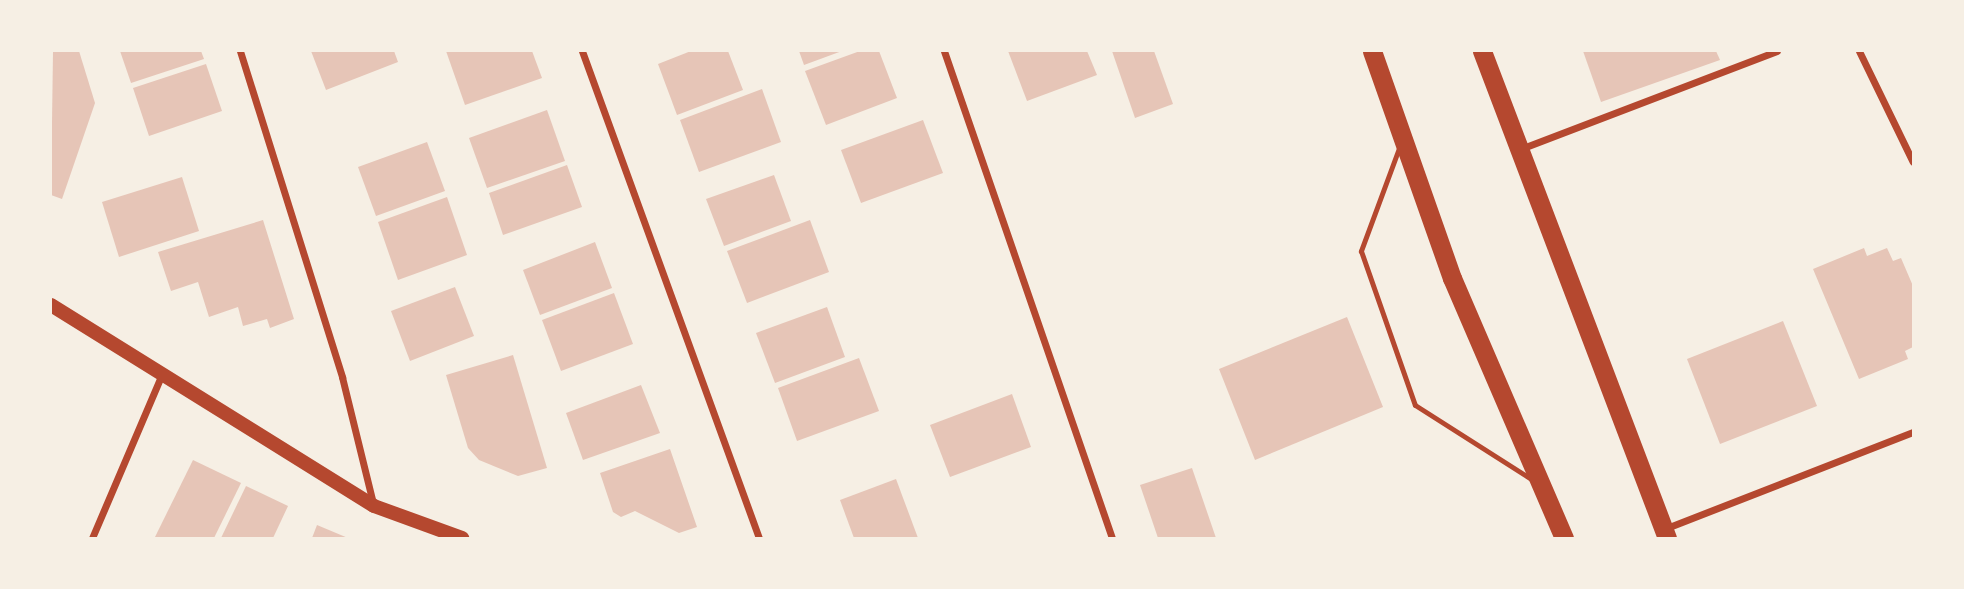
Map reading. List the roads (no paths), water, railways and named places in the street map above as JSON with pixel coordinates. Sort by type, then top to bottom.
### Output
[{"type":"highway","points":[[1372,51],[1452,278],[1564,538]]},
{"type":"highway","points":[[1482,51],[1665,534]]},
{"type":"main road","points":[[51,304],[161,376],[374,506],[455,537]]},
{"type":"street","points":[[240,51],[342,377],[374,506]]},
{"type":"street","points":[[582,51],[759,538]]},
{"type":"street","points":[[944,51],[1112,538]]},
{"type":"street","points":[[1518,150],[1777,51]]},
{"type":"street","points":[[1859,51],[1913,162]]},
{"type":"street","points":[[92,538],[161,376]]},
{"type":"street","points":[[1665,534],[1913,432]]},
{"type":"lane","points":[[1403,139],[1361,251],[1415,405],[1541,486]]}]
